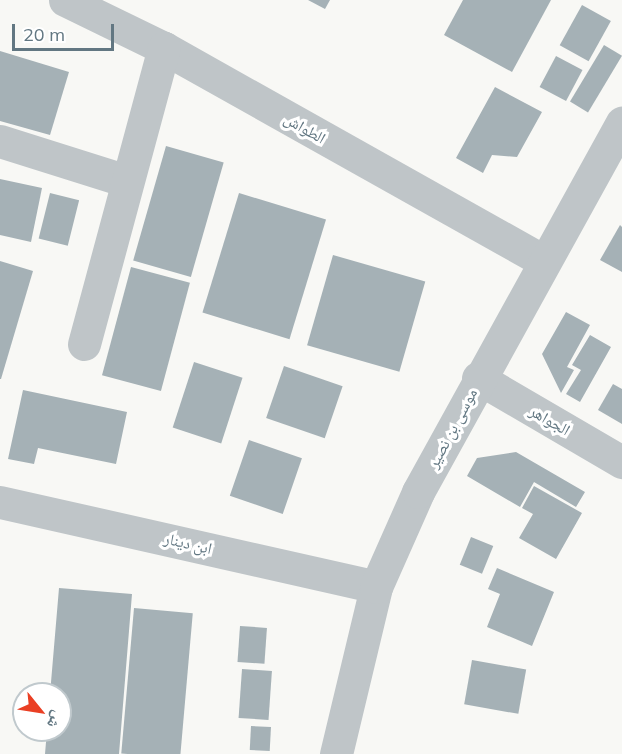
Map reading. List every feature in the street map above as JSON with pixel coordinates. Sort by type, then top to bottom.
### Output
[{"type":"street","name":"الطواش","points":[[65,0],[164,48],[543,261]]},
{"type":"street","points":[[84,344],[164,48]]},
{"type":"street","name":"موسى بن نصير","points":[[336,754],[376,587],[418,492],[478,378],[622,123]]},
{"type":"street","points":[[0,141],[127,181]]},
{"type":"street","name":"الجواهر","points":[[478,378],[622,462]]},
{"type":"street","name":"ابن دينار","points":[[0,502],[376,587]]},
{"type":"building","points":[[308,0],[330,0],[325,9]]},
{"type":"building","points":[[463,0],[551,0],[512,72],[444,35]]},
{"type":"building","points":[[582,5],[611,21],[589,61],[560,45]]},
{"type":"building","points":[[604,45],[622,56],[588,112],[570,102]]},
{"type":"building","points":[[0,51],[69,72],[50,135],[0,121]]},
{"type":"building","points":[[556,56],[582,70],[566,101],[540,87]]},
{"type":"building","points":[[495,87],[542,112],[517,157],[492,155],[483,173],[456,158]]},
{"type":"building","points":[[166,146],[224,163],[191,277],[133,260]]},
{"type":"building","points":[[0,179],[42,188],[31,242],[0,235]]},
{"type":"building","points":[[50,193],[79,200],[68,246],[39,239]]},
{"type":"building","points":[[239,193],[326,220],[289,339],[202,313]]},
{"type":"building","points":[[620,225],[622,227],[622,272],[600,260]]},
{"type":"building","points":[[333,255],[425,281],[399,372],[307,345]]},
{"type":"building","points":[[0,261],[33,271],[1,379],[0,379]]},
{"type":"building","points":[[131,267],[190,283],[161,391],[102,375]]},
{"type":"building","points":[[566,312],[590,325],[567,367],[574,370],[561,393],[542,354]]},
{"type":"building","points":[[590,335],[611,347],[580,402],[566,394],[581,370],[572,365]]},
{"type":"building","points":[[194,362],[243,378],[221,443],[173,428]]},
{"type":"building","points":[[284,366],[343,386],[325,438],[266,418]]},
{"type":"building","points":[[613,384],[622,389],[622,424],[598,410]]},
{"type":"building","points":[[23,390],[127,412],[116,464],[38,448],[34,464],[8,459]]},
{"type":"building","points":[[249,440],[302,458],[283,514],[230,496]]},
{"type":"building","points":[[516,452],[585,492],[576,507],[534,482],[520,507],[467,476],[477,458]]},
{"type":"building","points":[[534,486],[582,513],[556,559],[519,538],[533,514],[522,508]]},
{"type":"building","points":[[471,537],[493,546],[482,574],[460,565]]},
{"type":"building","points":[[497,568],[554,592],[532,646],[487,627],[500,594],[488,589]]},
{"type":"building","points":[[59,588],[132,594],[119,754],[45,754],[46,742],[72,742],[72,682],[51,682]]},
{"type":"building","points":[[134,608],[193,613],[180,754],[121,753]]},
{"type":"building","points":[[240,626],[267,628],[264,664],[237,662]]},
{"type":"building","points":[[472,660],[526,670],[518,714],[464,704]]},
{"type":"building","points":[[242,669],[272,671],[269,720],[239,718]]},
{"type":"building","points":[[251,726],[271,727],[270,751],[250,750]]}]
